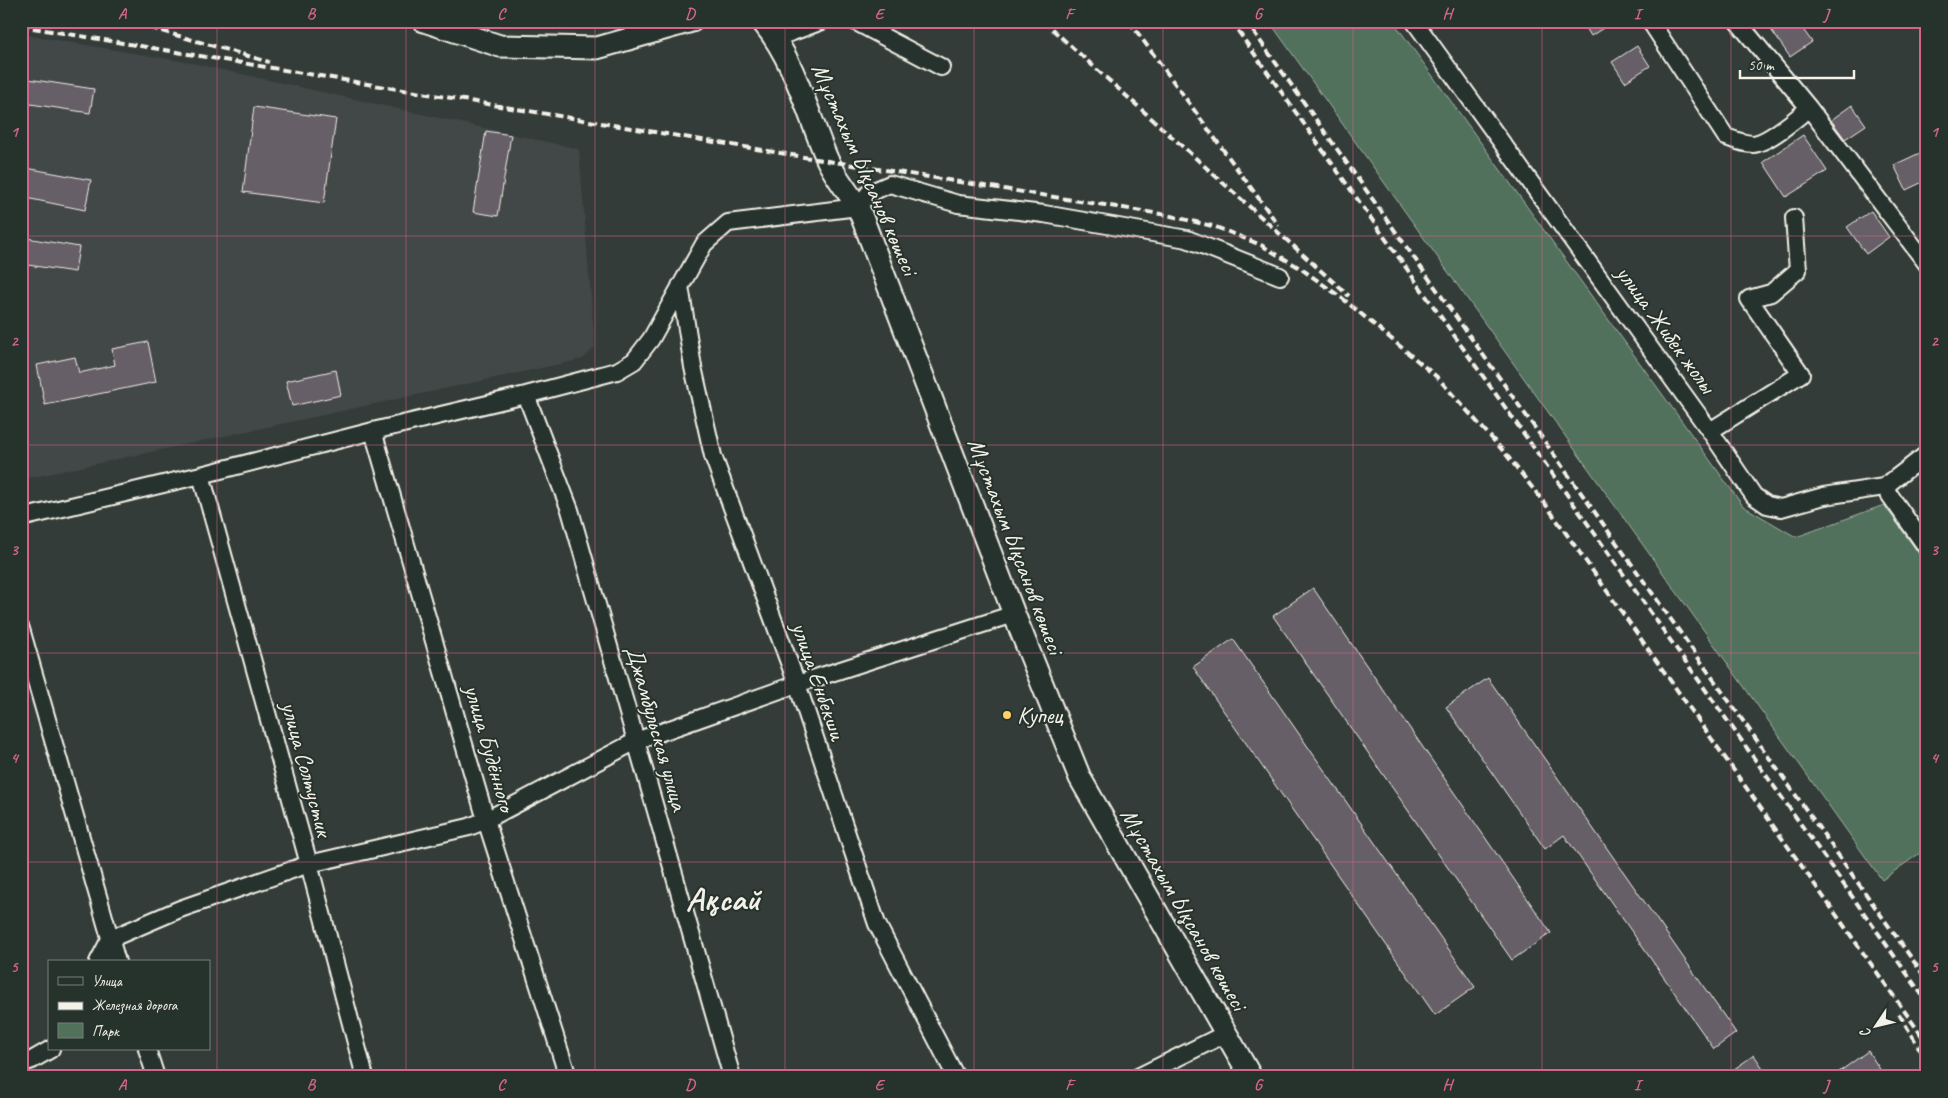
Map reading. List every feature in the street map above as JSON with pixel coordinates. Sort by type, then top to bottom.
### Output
[{"type":"main road","points":[[424,21],[500,46],[597,48],[692,21]]},
{"type":"main road","name":"Мұстахым Ықсанов көшесі","points":[[762,21],[776,38],[788,61],[828,161],[858,207],[1014,614],[1080,778],[1250,1077]]},
{"type":"street","points":[[776,38],[822,21]]},
{"type":"street","points":[[854,21],[941,67]]},
{"type":"street","name":"улица Жибек жолы","points":[[1414,21],[1710,431],[1754,496],[1767,505],[1781,508],[1824,496],[1884,487]]},
{"type":"street","points":[[1650,21],[1726,137],[1740,142],[1755,144],[1788,126],[1809,108]]},
{"type":"street","points":[[1737,21],[1809,108],[1927,264]]},
{"type":"street","points":[[21,518],[526,395],[617,371],[634,361],[651,339],[704,244],[728,223],[858,207],[869,193],[890,184],[958,204],[1044,214],[1187,239],[1280,276]]},
{"type":"street","points":[[1710,431],[1800,374],[1749,299],[1771,293],[1798,270],[1794,218]]},
{"type":"street","name":"улица Енбекши","points":[[680,286],[693,367],[713,456],[797,684],[876,924],[956,1077]]},
{"type":"street","name":"Джамбульская улица","points":[[526,395],[570,510],[732,1077]]},
{"type":"street","name":"улица Будённого","points":[[373,431],[486,820],[568,1077]]},
{"type":"street","points":[[1927,454],[1884,487],[1927,548]]},
{"type":"street","name":"улица Солтустик","points":[[201,475],[309,864],[365,1077]]},
{"type":"street","points":[[99,960],[110,939],[180,909],[309,864],[469,827],[486,820],[636,741],[797,684],[1014,614]]},
{"type":"street","points":[[21,630],[116,960]]},
{"type":"street","points":[[1138,1077],[1225,1034]]},
{"type":"street","points":[[21,1064],[49,1050]]},
{"type":"street","points":[[147,1050],[156,1077]]},
{"type":"shaded area","points":[[21,34],[192,63],[579,149],[595,347],[583,359],[21,480]]},
{"type":"green space","points":[[1269,21],[1393,21],[1743,506],[1796,537],[1884,505],[1927,565],[1927,848],[1882,880]]},
{"type":"building","points":[[1582,21],[1614,21],[1591,36]]},
{"type":"building","points":[[1765,21],[1797,21],[1812,42],[1790,57]]},
{"type":"building","points":[[1637,46],[1650,66],[1625,82],[1612,62]]},
{"type":"building","points":[[28,79],[94,89],[90,113],[24,103]]},
{"type":"building","points":[[1852,105],[1866,125],[1845,139],[1831,120]]},
{"type":"building","points":[[254,107],[336,119],[324,203],[243,192]]},
{"type":"building","points":[[486,131],[511,135],[498,216],[473,212]]},
{"type":"building","points":[[1803,135],[1827,171],[1786,197],[1763,162]]},
{"type":"building","points":[[1922,152],[1927,163],[1927,180],[1906,190],[1894,165]]},
{"type":"building","points":[[21,167],[91,180],[85,210],[21,197]]},
{"type":"building","points":[[1871,211],[1889,237],[1866,254],[1847,227]]},
{"type":"building","points":[[21,237],[79,247],[75,272],[21,264]]},
{"type":"building","points":[[148,342],[156,382],[45,405],[37,365],[75,357],[79,373],[115,365],[112,349]]},
{"type":"building","points":[[336,370],[341,395],[292,406],[286,381]]},
{"type":"building","points":[[1313,588],[1551,933],[1512,960],[1273,616]]},
{"type":"building","points":[[1233,639],[1475,987],[1435,1015],[1193,667]]},
{"type":"building","points":[[1488,678],[1736,1033],[1714,1049],[1564,835],[1545,849],[1446,707]]},
{"type":"building","points":[[1868,1051],[1885,1077],[1832,1077]]},
{"type":"building","points":[[1754,1055],[1769,1077],[1723,1077]]},
{"type":"railway","points":[[127,21],[269,62]]},
{"type":"railway","points":[[1043,21],[1349,296]]},
{"type":"railway","points":[[1129,21],[1279,226]]},
{"type":"railway","points":[[1231,21],[1927,1002]]},
{"type":"railway","points":[[1246,21],[1927,980]]},
{"type":"railway","points":[[21,26],[828,161],[1167,215],[1216,227],[1261,245],[1300,268],[1342,298],[1437,377],[1505,453],[1546,505],[1927,1043]]},
{"type":"railway","points":[[1899,1014],[1927,1061]]},
{"type":"place","name":"Купец","points":[[1007,715]]},
{"type":"district","name":"Ақсай","points":[[723,898]]}]
